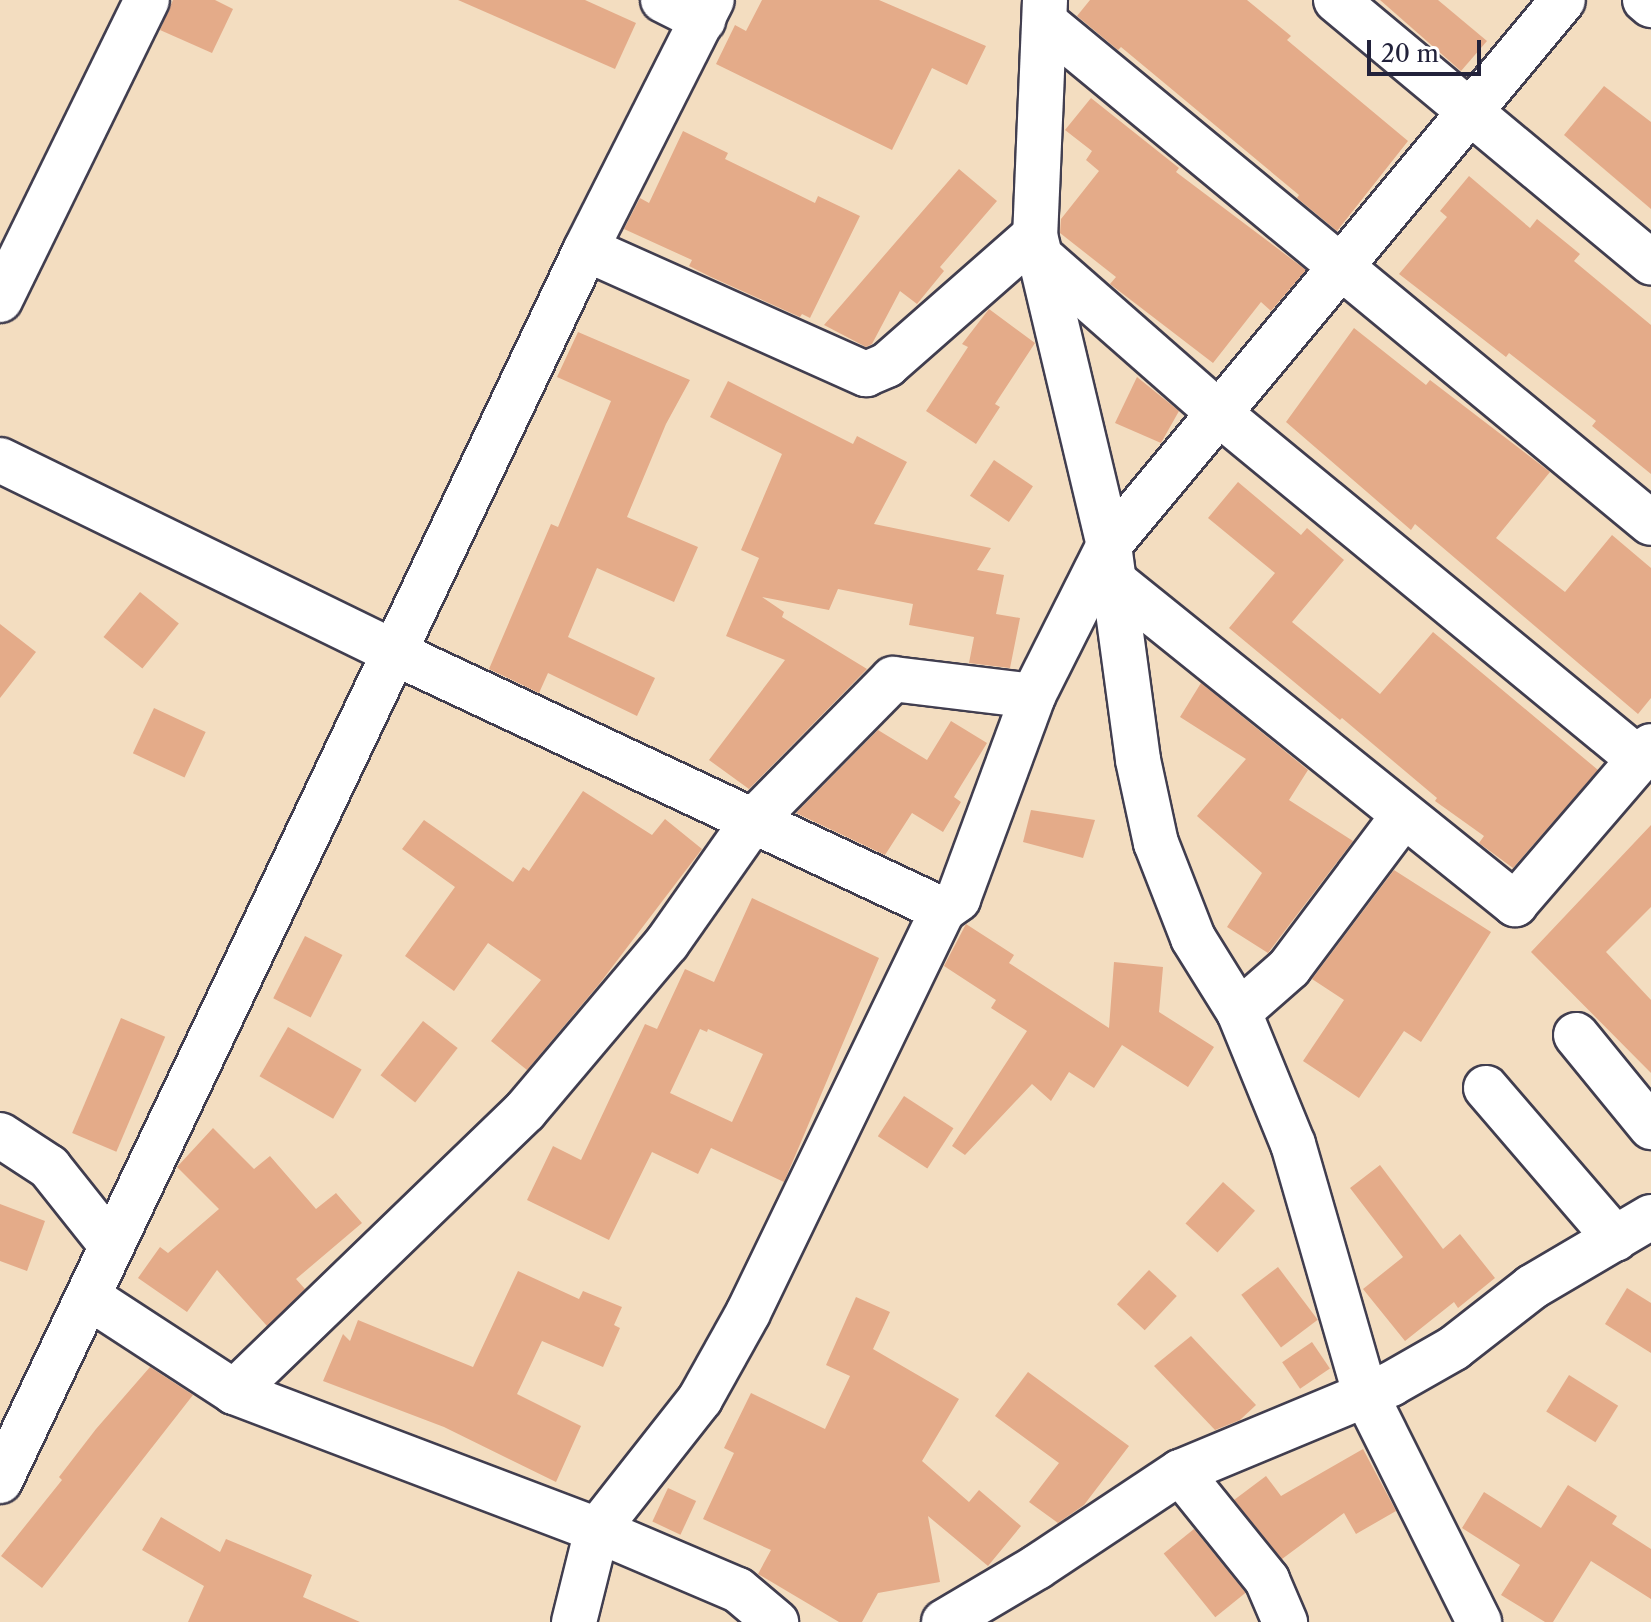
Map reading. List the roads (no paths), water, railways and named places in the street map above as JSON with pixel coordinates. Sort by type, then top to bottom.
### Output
[{"type":"street","points":[[0,300],[147,0]]},
{"type":"street","points":[[0,1481],[90,1298],[111,1245],[586,249],[708,10],[663,0]]},
{"type":"street","points":[[1336,0],[1651,262]]},
{"type":"street","points":[[574,1622],[597,1530],[700,1399],[748,1313],[943,910],[958,899],[1033,696],[1112,563],[1221,415],[1340,265],[1563,0]]},
{"type":"street","points":[[1645,0],[1651,5]]},
{"type":"street","points":[[1046,12],[1038,246],[1112,563],[1138,760],[1156,843],[1193,938],[1239,1012],[1293,1144],[1365,1393],[1479,1622]]},
{"type":"street","points":[[1046,12],[1340,265],[1651,523]]},
{"type":"street","points":[[586,249],[866,374],[887,365],[1038,246]]},
{"type":"street","points":[[1038,246],[1221,415],[1646,753],[1515,904],[1404,815],[1112,563]]},
{"type":"street","points":[[0,460],[393,652],[943,910]]},
{"type":"street","points":[[234,1392],[525,1111],[667,943],[752,822],[893,679],[1033,696]]},
{"type":"street","points":[[1239,1012],[1289,968],[1404,815]]},
{"type":"street","points":[[1576,1035],[1651,1127]]},
{"type":"street","points":[[944,1622],[1037,1567],[1180,1472],[1391,1384],[1454,1348],[1532,1287],[1634,1228],[1486,1088]]},
{"type":"street","points":[[0,1135],[49,1167],[111,1245]]},
{"type":"street","points":[[90,1298],[234,1392],[597,1530],[738,1590],[776,1622]]},
{"type":"street","points":[[1180,1472],[1267,1580],[1285,1622]]}]
